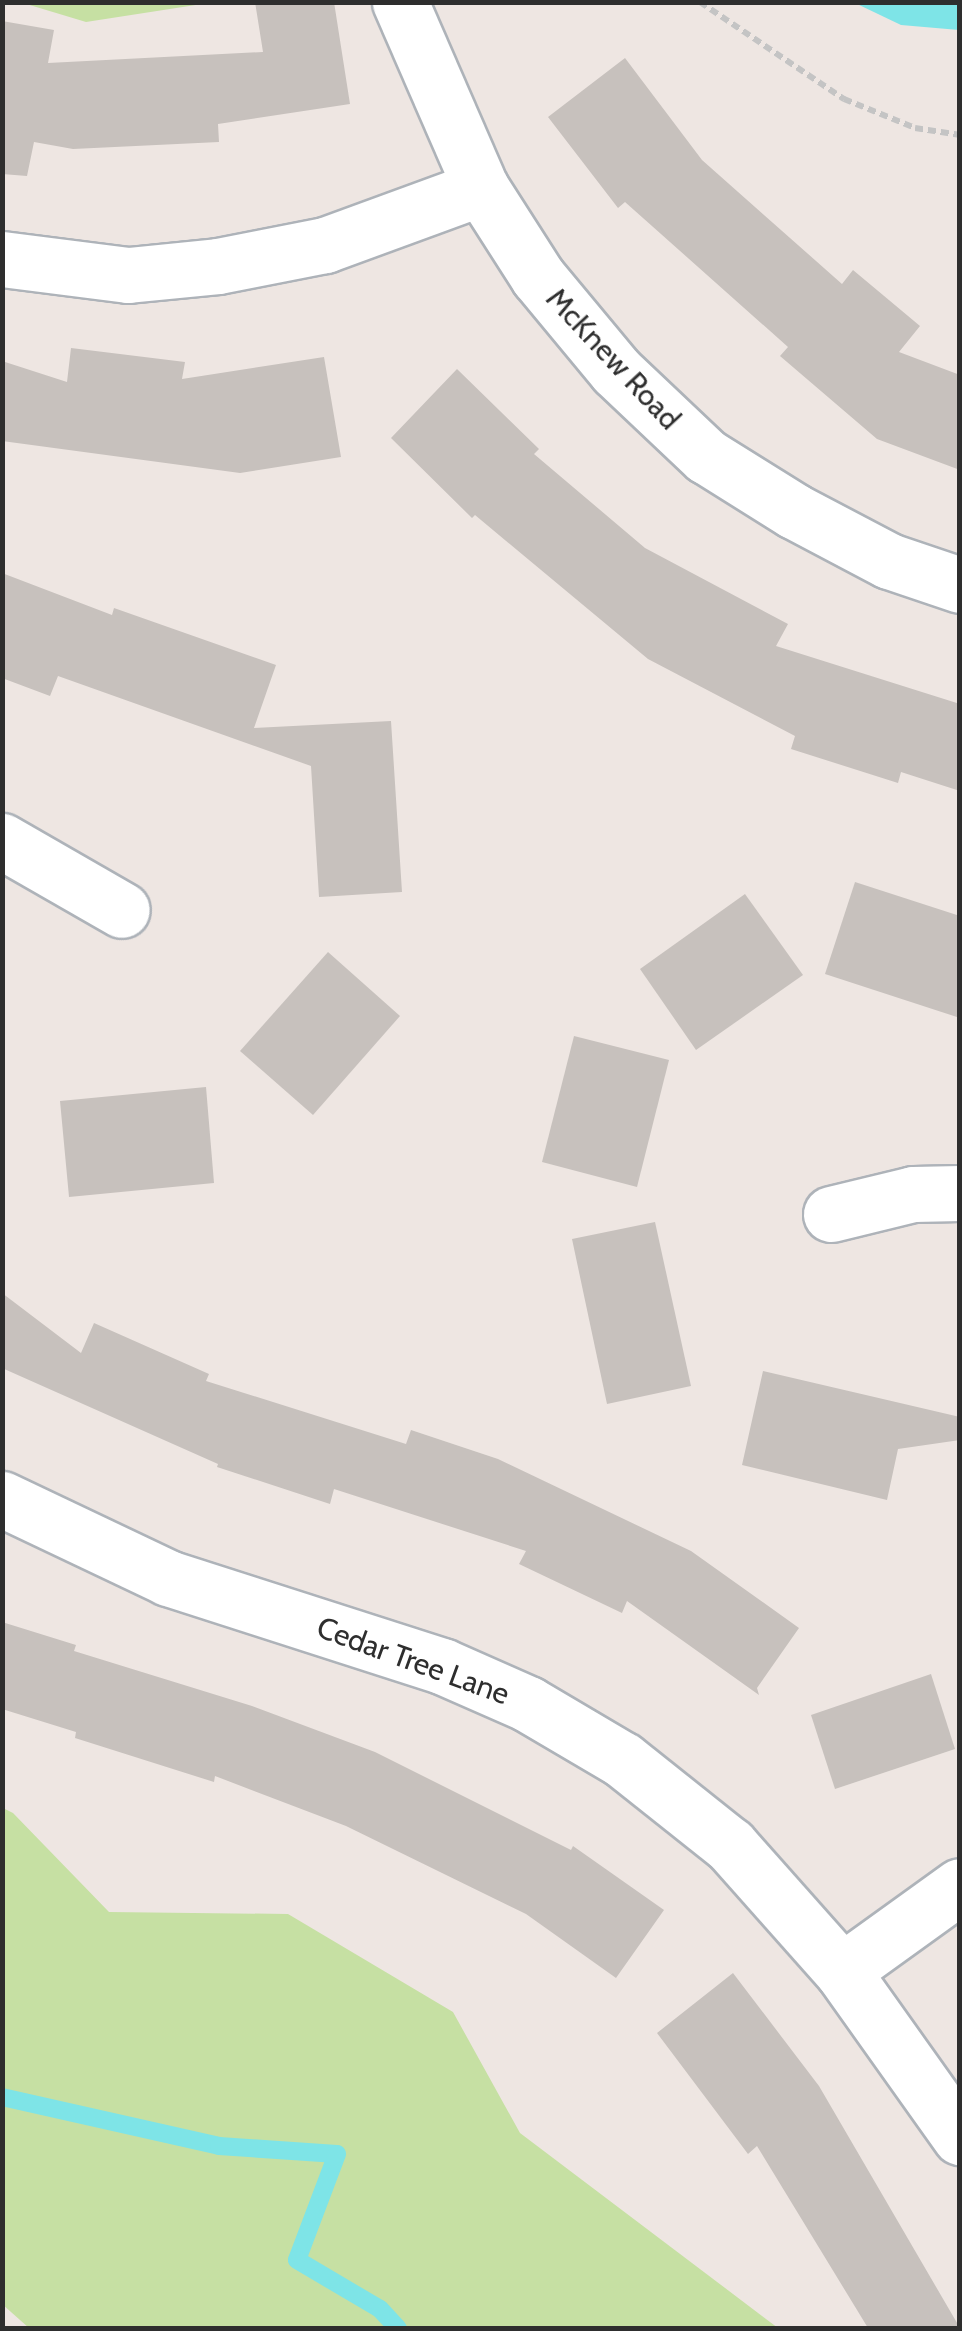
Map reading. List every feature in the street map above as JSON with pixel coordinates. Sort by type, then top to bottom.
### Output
[{"type":"street","name":"McKnew Road","points":[[400,2],[482,188],[538,278],[616,371],[706,456],[794,511],[889,561],[960,586]]},
{"type":"street","points":[[2,258],[128,275],[218,266],[325,245],[482,188]]},
{"type":"street","points":[[2,841],[122,910]]},
{"type":"street","points":[[831,1214],[913,1194],[960,1194]]},
{"type":"street","name":"Cedar Tree Lane","points":[[2,1500],[168,1578],[442,1666],[528,1704],[623,1760],[730,1844],[842,1970],[960,2137]]},
{"type":"street","points":[[842,1970],[960,1886]]},
{"type":"path","points":[[700,2],[844,99],[915,128],[960,136]]},
{"type":"green space","points":[[23,2],[215,2],[86,22],[23,3]]},
{"type":"green space","points":[[3,1808],[13,1813],[109,1912],[288,1914],[453,2012],[520,2133],[778,2328],[29,2328],[2,2304]]},
{"type":"water","points":[[855,3],[959,3],[959,30],[901,25]]},
{"type":"building","points":[[255,2],[334,2],[350,104],[218,124],[219,142],[73,149],[34,142],[27,176],[2,174],[2,21],[54,30],[48,63],[263,52]]},
{"type":"building","points":[[625,58],[702,160],[842,284],[853,270],[920,326],[899,352],[960,375],[960,470],[877,439],[780,356],[788,347],[625,202],[618,208],[548,117]]},
{"type":"building","points":[[71,348],[185,362],[182,379],[324,357],[341,457],[240,473],[2,441],[2,361],[67,382]]},
{"type":"building","points":[[457,369],[539,449],[534,454],[645,548],[788,624],[776,646],[960,704],[960,791],[901,772],[898,783],[791,749],[795,736],[648,659],[475,515],[472,518],[391,438]]},
{"type":"building","points":[[2,573],[112,615],[114,608],[276,665],[254,728],[391,721],[402,892],[319,897],[311,766],[58,676],[50,696],[2,678]]},
{"type":"building","points":[[855,882],[960,916],[960,1018],[825,974]]},
{"type":"building","points":[[745,894],[803,975],[696,1050],[640,969]]},
{"type":"building","points":[[328,952],[400,1016],[313,1115],[240,1051]]},
{"type":"building","points":[[574,1036],[669,1060],[637,1187],[542,1162]]},
{"type":"building","points":[[206,1087],[214,1183],[69,1197],[60,1101]]},
{"type":"building","points":[[655,1222],[691,1386],[607,1404],[572,1239]]},
{"type":"building","points":[[2,1293],[81,1353],[94,1323],[209,1374],[206,1381],[406,1444],[411,1430],[498,1459],[691,1551],[799,1628],[757,1688],[759,1695],[627,1601],[622,1613],[519,1564],[526,1551],[334,1489],[330,1504],[217,1467],[218,1464],[2,1368]]},
{"type":"building","points":[[763,1371],[960,1417],[960,1440],[898,1449],[887,1500],[742,1465]]},
{"type":"building","points":[[2,1622],[76,1645],[74,1651],[252,1706],[375,1752],[571,1850],[573,1846],[664,1910],[616,1978],[526,1914],[346,1826],[215,1776],[214,1782],[75,1738],[76,1732],[2,1709]]},
{"type":"building","points":[[931,1674],[955,1749],[835,1789],[811,1715]]},
{"type":"building","points":[[733,1973],[819,2086],[960,2328],[868,2328],[757,2146],[748,2154],[657,2033]]},
{"type":"waterway","points":[[2,2097],[219,2146],[337,2154],[297,2260],[380,2309],[398,2328]]}]
